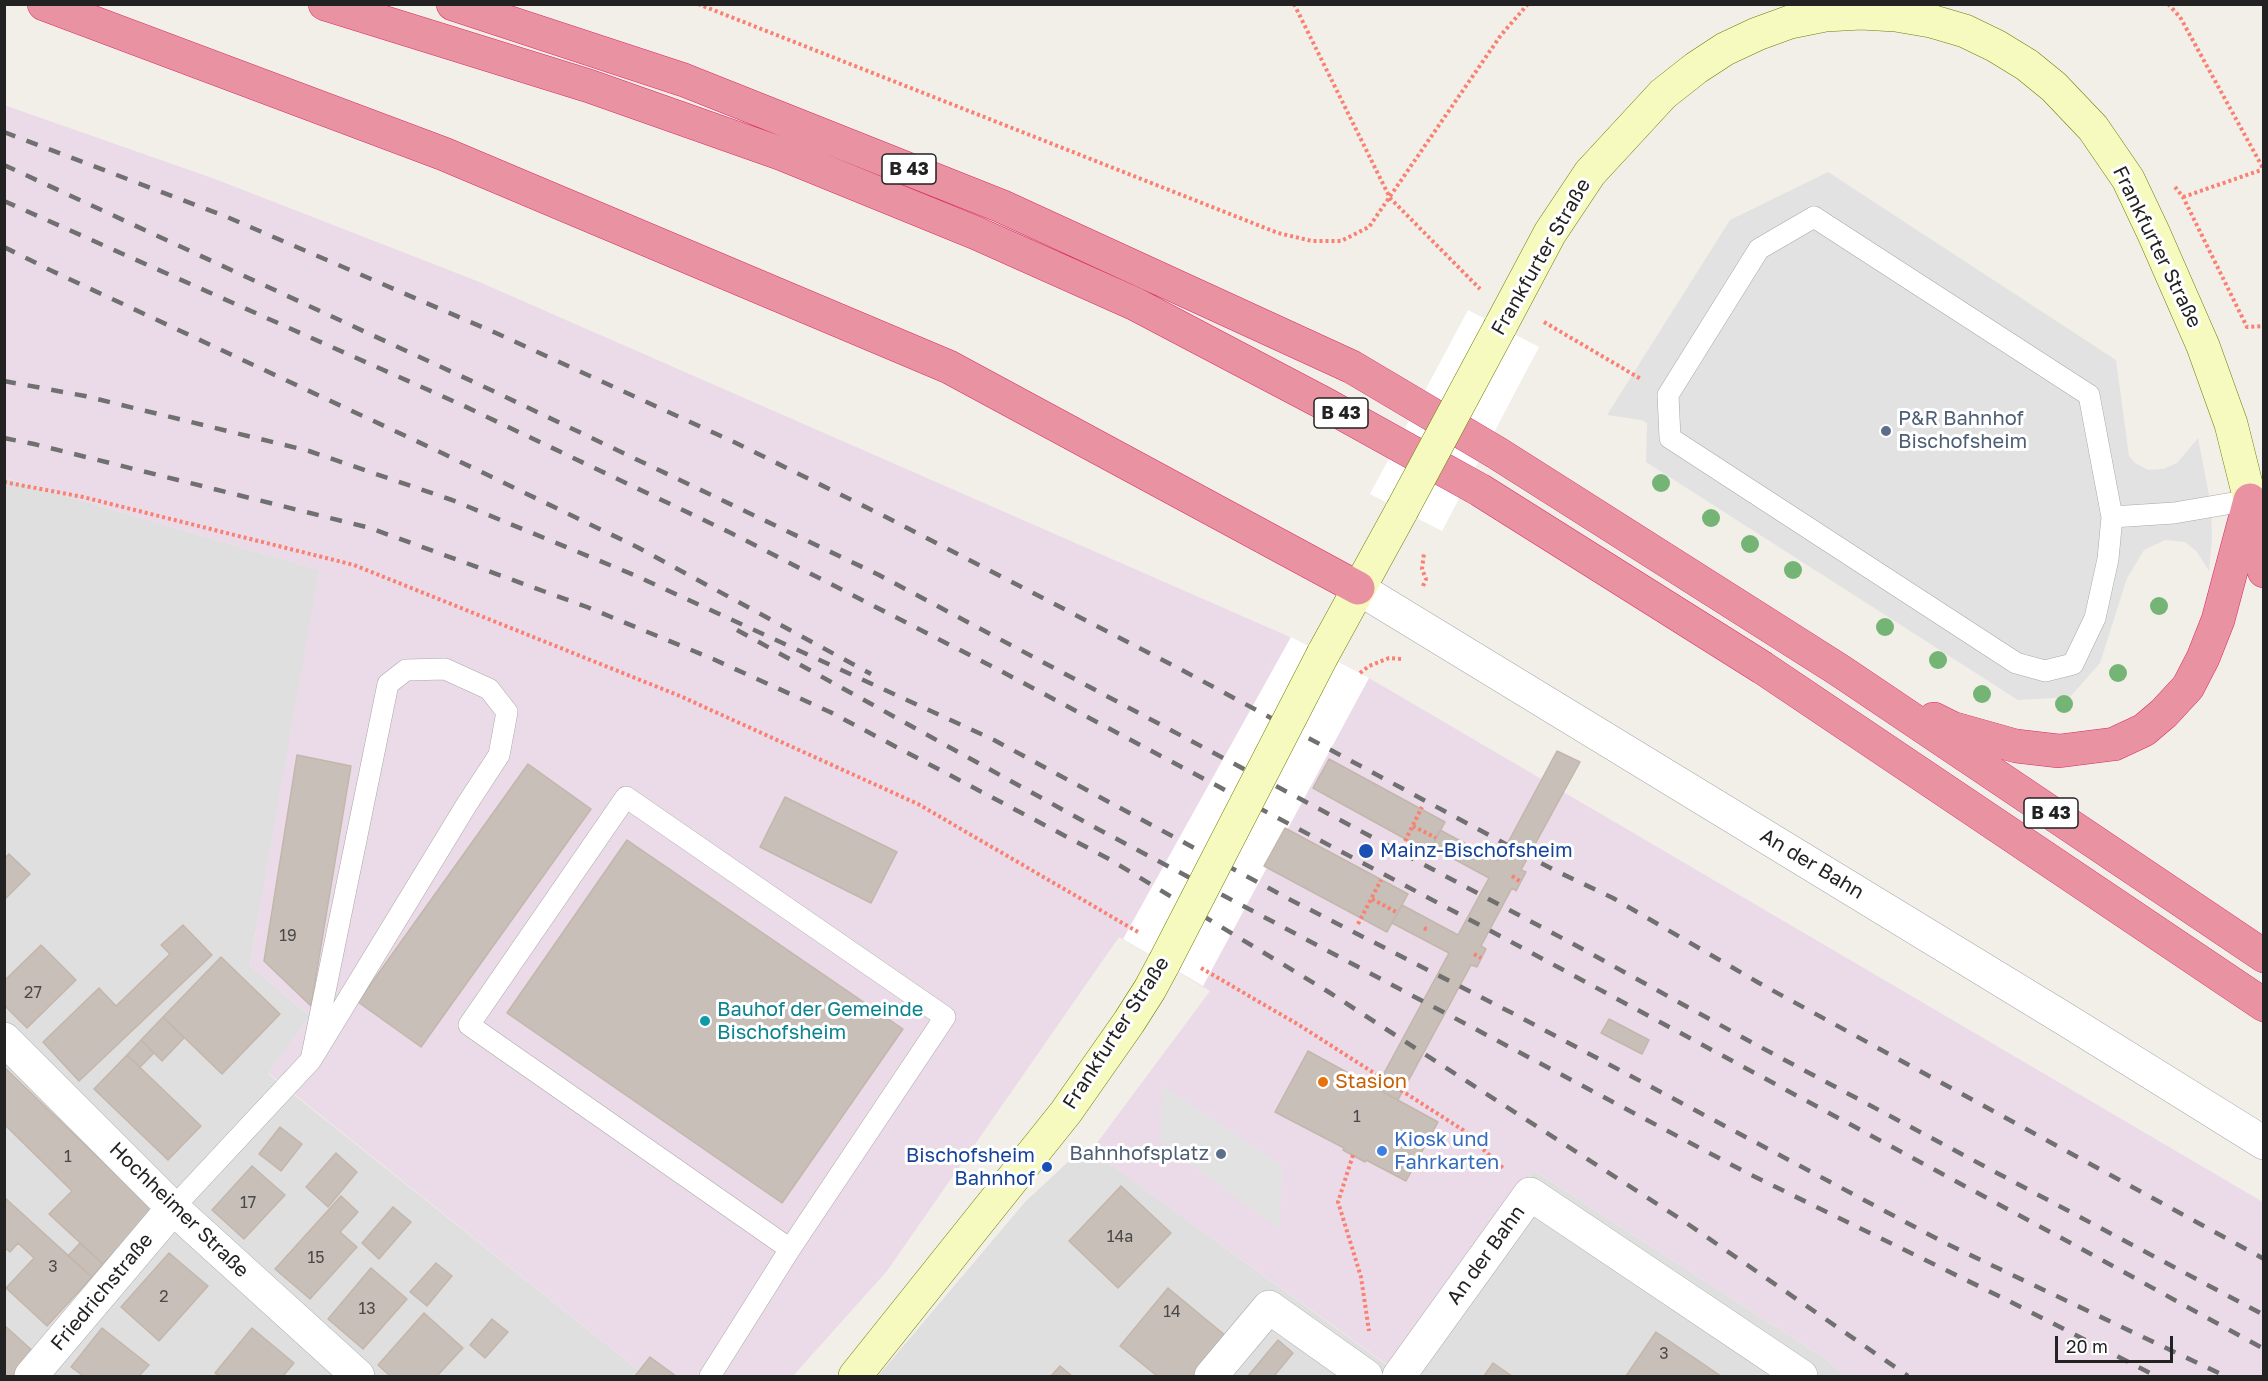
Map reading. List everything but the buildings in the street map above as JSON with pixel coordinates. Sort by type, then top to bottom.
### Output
[{"type":"highway","points":[[44,4],[444,154],[949,367],[1358,588]]},
{"type":"highway","name":"B 43","points":[[325,4],[589,86],[782,154],[976,233],[1135,304],[1325,404],[1490,497],[1763,668],[2264,1005]]},
{"type":"highway","name":"B 43","points":[[453,4],[684,80],[990,202],[1352,367],[1497,453],[1839,670],[2264,956]]},
{"type":"highway","points":[[1839,670],[1952,728],[2016,746],[2059,751],[2114,744],[2144,730],[2188,687],[2203,658],[2218,620],[2257,500]]},
{"type":"highway","points":[[2257,500],[2264,571]]},
{"type":"street","name":"Frankfurter Straße","points":[[855,1377],[1066,1112],[1150,989],[1323,654],[1550,233],[1590,173],[1634,124],[1663,94],[1715,55],[1757,34],[1790,22],[1825,15],[1861,13],[1896,15],[1931,21],[1965,31],[2027,65],[2054,87],[2093,128],[2128,179],[2195,327],[2257,500]]},
{"type":"street","name":"An der Bahn","points":[[1358,588],[2048,1008],[2264,1143]]},
{"type":"street","name":"Hochheimer Straße","points":[[4,1039],[173,1208],[358,1377]]},
{"type":"street","name":"An der Bahn","points":[[1399,1377],[1530,1194],[1801,1377]]},
{"type":"street","name":"Friedrichstraße","points":[[31,1377],[173,1208]]},
{"type":"street","points":[[1211,1377],[1269,1307],[1366,1377]]},
{"type":"lane","points":[[1814,217],[2090,395],[2112,517],[2108,559],[2096,618],[2073,664],[2045,671],[2016,663],[1670,438],[1668,395],[1760,249],[1814,217]]},
{"type":"lane","points":[[2112,517],[2174,513],[2257,500]]},
{"type":"lane","points":[[173,1208],[311,1060],[499,755],[507,712],[489,689],[445,669],[406,670],[388,684],[311,1060]]},
{"type":"lane","points":[[710,1377],[790,1249],[945,1017],[626,797],[469,1025],[790,1249]]},
{"type":"path","points":[[698,4],[1278,233],[1312,241],[1341,241],[1369,227],[1501,35],[1528,4]]},
{"type":"path","points":[[1293,4],[1390,198],[1485,294]]},
{"type":"path","points":[[2168,4],[2180,17],[2263,170],[2183,197]]},
{"type":"path","points":[[1542,321],[1668,395]]},
{"type":"path","points":[[4,482],[83,497],[365,569],[680,696],[918,804],[1145,936]]},
{"type":"path","points":[[1425,549],[1421,560],[1426,579]]},
{"type":"path","points":[[1360,674],[1369,666],[1389,658]]},
{"type":"path","points":[[1405,842],[1422,807]]},
{"type":"path","points":[[1413,826],[1436,838]]},
{"type":"path","points":[[1512,876],[1521,882]]},
{"type":"path","points":[[1358,924],[1381,880]]},
{"type":"path","points":[[1372,899],[1398,913]]},
{"type":"path","points":[[1474,954],[1481,958]]},
{"type":"path","points":[[1196,965],[1299,1025],[1463,1130],[1530,1194]]},
{"type":"path","points":[[1353,1155],[1338,1202],[1361,1277],[1369,1332]]},
{"type":"shaded area","points":[[4,105],[215,179],[477,281],[1290,637],[1369,678],[2263,1202],[2263,1376],[1846,1376],[1824,1358],[1533,1170],[1389,1366],[1091,1151],[1210,991],[1119,937],[887,1271],[793,1376],[646,1376],[268,1073],[310,1016],[250,965],[319,570],[5,478]]},
{"type":"shaded area","name":"P&R Bahnhof Bischofsheim","points":[[1828,172],[2116,360],[2129,456],[2135,463],[2148,470],[2163,469],[2177,463],[2198,438],[2211,506],[2212,539],[2209,571],[2197,552],[2185,542],[2165,540],[2144,550],[2127,578],[2100,663],[2070,697],[2018,700],[1646,462],[1647,423],[1607,415],[1730,220]]},
{"type":"shaded area","points":[[4,478],[320,570],[250,965],[310,1016],[268,1074],[646,1376],[5,1376]]},
{"type":"shaded area","name":"Bahnhofsplatz","points":[[1162,1085],[1282,1165],[1280,1229],[1160,1143]]},
{"type":"shaded area","points":[[1085,1146],[1388,1366],[1533,1170],[1824,1358],[1846,1376],[878,1376],[1025,1202]]},
{"type":"pier","points":[[1468,310],[1539,347],[1442,531],[1370,494]]},
{"type":"pier","points":[[1291,637],[1369,678],[1203,986],[1123,939]]},
{"type":"railway","points":[[4,132],[227,217],[496,333],[734,442],[886,517],[1180,669],[1554,870],[1613,898],[1759,983],[2264,1259]]},
{"type":"railway","points":[[4,165],[491,390],[879,575],[2264,1315]]},
{"type":"railway","points":[[4,201],[462,405],[731,533],[997,669],[1489,930],[2264,1349]]},
{"type":"railway","points":[[4,247],[637,547],[871,674]]},
{"type":"railway","points":[[4,381],[85,396],[309,451],[452,500],[634,575],[994,740],[1287,898],[1516,1015],[1945,1243],[2225,1376]]},
{"type":"railway","points":[[4,438],[370,528],[587,607],[713,659],[830,712],[1109,859],[1327,991],[1685,1222],[1908,1376]]},
{"type":"railway","points":[[737,630],[1096,828],[1747,1173],[2005,1299],[2156,1376]]},
{"type":"place","name":"P&R Bahnhof Bischofsheim","points":[[1886,431]]},
{"type":"place","name":"Mainz-Bischofsheim","points":[[1366,851]]},
{"type":"place","name":"Bauhof der Gemeinde Bischofsheim","points":[[705,1021]]},
{"type":"place","name":"Stasion","points":[[1323,1082]]},
{"type":"place","name":"Kiosk und Fahrkarten","points":[[1382,1151]]},
{"type":"place","name":"Bahnhofsplatz","points":[[1221,1154]]},
{"type":"place","name":"Bischofsheim Bahnhof","points":[[1047,1167]]}]
